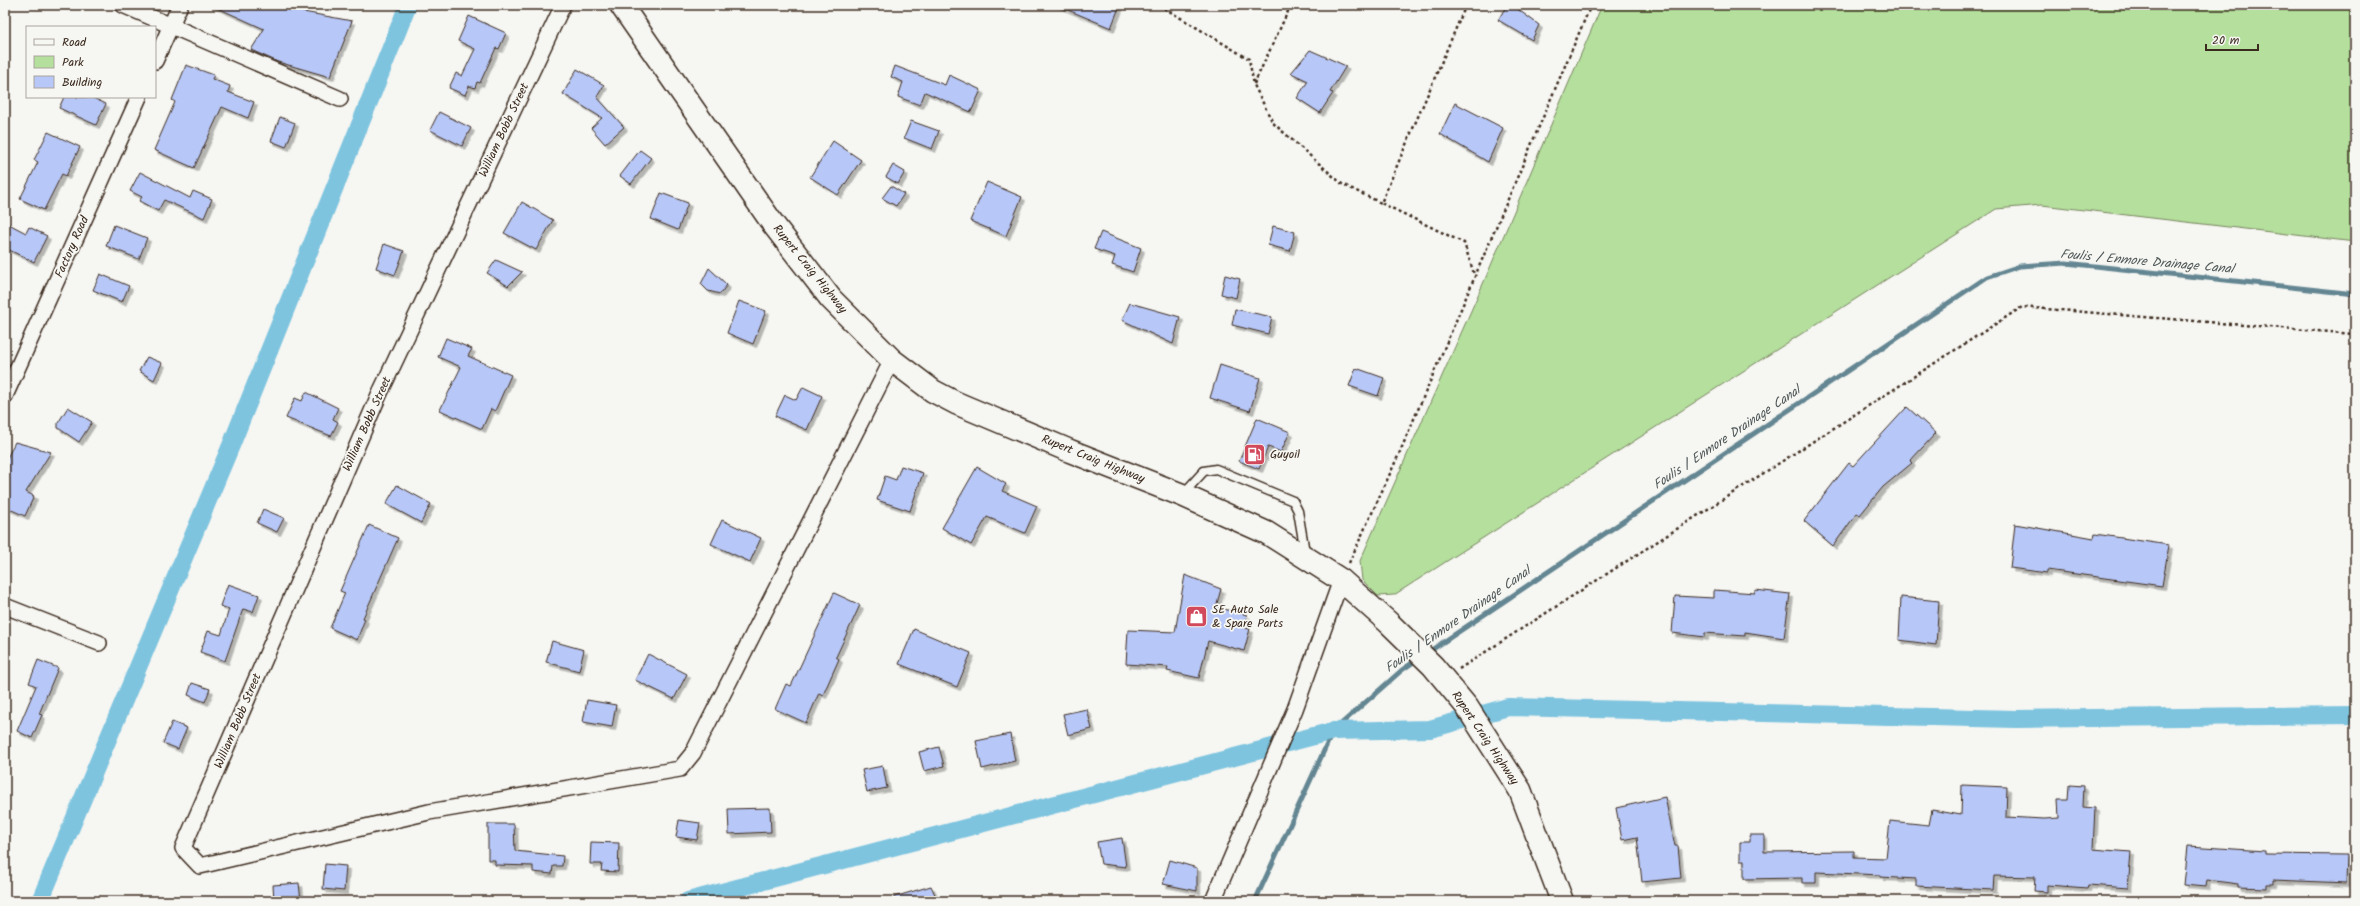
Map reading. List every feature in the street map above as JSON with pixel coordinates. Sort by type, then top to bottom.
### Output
[{"type":"main road","name":"Rupert Craig Highway","points":[[621,5],[778,230],[831,299],[892,360],[933,391],[956,403],[1070,451],[1182,495],[1267,533],[1341,580],[1389,623],[1438,672],[1467,707],[1520,790],[1562,901]]},
{"type":"street","points":[[123,5],[340,99]]},
{"type":"street","points":[[156,59],[180,5]]},
{"type":"street","name":"William Bobb Street","points":[[563,5],[379,395],[183,848],[200,866],[429,812],[680,769],[693,753],[892,360]]},
{"type":"street","name":"Factory Road","points":[[5,396],[139,98]]},
{"type":"street","points":[[1213,901],[1295,709],[1341,580]]},
{"type":"street","points":[[5,606],[98,643]]},
{"type":"lane","points":[[1182,495],[1204,471],[1216,469],[1293,501],[1298,511],[1305,557]]},
{"type":"path","points":[[1159,5],[1249,59],[1254,85],[1273,123],[1342,184],[1464,243],[1474,274]]},
{"type":"path","points":[[1254,85],[1292,5]]},
{"type":"path","points":[[1381,203],[1466,5]]},
{"type":"path","points":[[1341,580],[1399,454],[1474,274],[1591,5]]},
{"type":"path","points":[[1438,672],[2022,307],[2355,334]]},
{"type":"green space","points":[[1602,5],[2355,5],[2355,242],[2042,205],[1996,209],[1394,595],[1378,596],[1362,580],[1360,561],[1486,277]]},
{"type":"building","points":[[211,5],[266,5],[352,21],[330,77],[278,62],[251,50],[264,29]]},
{"type":"building","points":[[1056,5],[1120,5],[1111,28]]},
{"type":"building","points":[[1507,5],[1512,5],[1539,25],[1532,40],[1498,20]]},
{"type":"building","points":[[469,16],[506,33],[499,49],[496,48],[480,83],[477,82],[475,88],[469,86],[465,95],[449,88],[456,73],[462,76],[475,49],[458,41]]},
{"type":"building","points":[[1310,50],[1346,66],[1330,92],[1333,93],[1320,113],[1297,98],[1308,81],[1291,73]]},
{"type":"building","points":[[186,65],[214,75],[212,79],[230,86],[228,92],[254,102],[248,118],[222,107],[194,168],[154,150],[175,102],[172,100]]},
{"type":"building","points":[[895,66],[945,85],[949,75],[981,90],[971,112],[925,92],[920,105],[898,97],[903,82],[891,77]]},
{"type":"building","points":[[577,69],[604,85],[597,97],[624,127],[605,144],[591,128],[602,118],[563,94]]},
{"type":"building","points":[[64,98],[93,98],[106,104],[96,125],[59,108]]},
{"type":"building","points":[[1455,103],[1503,128],[1488,162],[1440,134]]},
{"type":"building","points":[[439,112],[471,128],[462,146],[430,130]]},
{"type":"building","points":[[280,117],[295,123],[286,147],[271,141]]},
{"type":"building","points":[[911,121],[939,131],[932,149],[904,138]]},
{"type":"building","points":[[48,132],[80,147],[66,176],[62,174],[44,210],[20,199],[38,162],[34,160]]},
{"type":"building","points":[[833,141],[861,160],[838,195],[810,177]]},
{"type":"building","points":[[640,150],[651,158],[631,184],[620,176]]},
{"type":"building","points":[[893,165],[905,172],[898,184],[886,177]]},
{"type":"building","points":[[140,172],[190,198],[193,191],[212,199],[204,218],[164,200],[158,211],[139,201],[142,197],[130,191]]},
{"type":"building","points":[[987,182],[1022,197],[1006,236],[970,221]]},
{"type":"building","points":[[891,186],[904,194],[896,206],[882,198]]},
{"type":"building","points":[[661,193],[688,203],[678,230],[651,219]]},
{"type":"building","points":[[522,202],[553,220],[536,250],[504,233]]},
{"type":"building","points":[[5,222],[26,233],[29,227],[47,236],[34,262],[5,248]]},
{"type":"building","points":[[114,225],[147,238],[139,259],[106,246]]},
{"type":"building","points":[[1273,226],[1295,232],[1290,251],[1268,245]]},
{"type":"building","points":[[1101,232],[1141,248],[1133,272],[1112,265],[1115,256],[1094,249]]},
{"type":"building","points":[[384,244],[404,251],[395,275],[376,268]]},
{"type":"building","points":[[496,260],[522,272],[508,286],[487,273]]},
{"type":"building","points":[[709,268],[727,285],[720,294],[708,291],[701,284]]},
{"type":"building","points":[[100,274],[129,286],[122,302],[93,290]]},
{"type":"building","points":[[1225,275],[1240,279],[1236,298],[1221,294]]},
{"type":"building","points":[[739,301],[766,311],[753,344],[727,333]]},
{"type":"building","points":[[1130,303],[1180,317],[1173,344],[1122,320]]},
{"type":"building","points":[[1235,309],[1272,317],[1268,334],[1232,325]]},
{"type":"building","points":[[446,338],[472,349],[468,356],[511,375],[495,411],[491,409],[482,429],[440,410],[461,367],[438,357]]},
{"type":"building","points":[[147,357],[162,363],[154,380],[139,371]]},
{"type":"building","points":[[1220,365],[1260,378],[1250,411],[1210,398]]},
{"type":"building","points":[[1356,368],[1384,378],[1378,396],[1349,386]]},
{"type":"building","points":[[803,387],[822,396],[807,430],[775,416],[785,395],[796,400]]},
{"type":"building","points":[[306,392],[338,408],[333,419],[338,422],[331,436],[286,418],[295,398],[302,401]]},
{"type":"building","points":[[68,407],[92,422],[79,442],[58,428],[58,423]]},
{"type":"building","points":[[1907,407],[1936,433],[1910,461],[1912,463],[1883,487],[1860,515],[1857,513],[1833,546],[1804,521],[1849,463],[1853,466]]},
{"type":"building","points":[[1257,418],[1290,432],[1281,452],[1268,447],[1259,469],[1239,461]]},
{"type":"building","points":[[15,442],[51,452],[26,492],[34,496],[25,516],[5,507],[5,462]]},
{"type":"building","points":[[901,466],[923,473],[910,511],[877,500],[885,476],[896,480]]},
{"type":"building","points":[[977,467],[1006,484],[1002,491],[1037,506],[1025,533],[987,517],[971,545],[942,528]]},
{"type":"building","points":[[397,485],[431,504],[421,523],[386,504]]},
{"type":"building","points":[[263,509],[284,518],[277,532],[257,523]]},
{"type":"building","points":[[722,520],[761,538],[750,562],[711,544]]},
{"type":"building","points":[[2015,524],[2094,538],[2095,534],[2169,545],[2162,586],[2047,570],[2047,573],[2010,568]]},
{"type":"building","points":[[369,525],[398,538],[363,618],[365,619],[357,640],[330,628],[345,593],[340,591]]},
{"type":"building","points":[[1185,575],[1221,589],[1216,607],[1247,615],[1244,628],[1250,629],[1244,651],[1208,641],[1199,678],[1167,671],[1168,667],[1126,664],[1128,630],[1175,632]]},
{"type":"building","points":[[228,584],[259,595],[253,612],[243,609],[225,661],[200,652],[208,631],[221,635],[229,609],[220,606]]},
{"type":"building","points":[[1714,590],[1755,593],[1755,590],[1790,594],[1784,638],[1745,632],[1745,636],[1705,633],[1705,637],[1672,633],[1675,596],[1714,598]]},
{"type":"building","points":[[834,593],[860,605],[836,657],[839,659],[823,695],[819,693],[806,723],[775,709],[786,684],[791,686]]},
{"type":"building","points":[[1901,597],[1939,601],[1936,645],[1899,640]]},
{"type":"building","points":[[914,629],[971,653],[957,687],[899,664]]},
{"type":"building","points":[[552,641],[584,650],[579,671],[546,662]]},
{"type":"building","points":[[648,654],[687,674],[674,699],[635,680]]},
{"type":"building","points":[[38,660],[58,668],[39,714],[42,715],[32,738],[17,731],[36,686],[29,683]]},
{"type":"building","points":[[192,683],[210,689],[205,702],[188,695]]},
{"type":"building","points":[[587,700],[616,705],[612,727],[583,722]]},
{"type":"building","points":[[1087,709],[1092,729],[1068,735],[1063,714]]},
{"type":"building","points":[[172,722],[187,728],[178,749],[163,743]]},
{"type":"building","points":[[1010,734],[1015,761],[982,769],[976,741]]},
{"type":"building","points":[[939,747],[944,766],[924,771],[919,752]]},
{"type":"building","points":[[883,766],[887,788],[867,792],[862,770]]},
{"type":"building","points":[[1962,785],[2007,787],[2006,817],[2044,819],[2059,818],[2058,799],[2068,799],[2069,785],[2084,786],[2083,807],[2095,808],[2093,849],[2131,852],[2128,888],[2088,885],[2087,888],[2047,885],[2047,892],[2034,891],[2035,877],[1994,876],[1993,890],[1916,886],[1916,879],[1880,877],[1880,875],[1816,872],[1816,883],[1802,883],[1802,878],[1744,879],[1744,861],[1740,861],[1740,842],[1750,842],[1750,835],[1764,835],[1764,852],[1854,851],[1854,857],[1886,858],[1890,821],[1929,825],[1932,810],[1961,815]]},
{"type":"building","points":[[1665,797],[1675,846],[1678,846],[1681,878],[1642,882],[1637,837],[1622,840],[1616,808]]},
{"type":"building","points":[[770,808],[771,832],[729,834],[728,809]]},
{"type":"building","points":[[679,820],[700,823],[697,840],[676,837]]},
{"type":"building","points":[[488,824],[514,824],[515,851],[563,856],[562,866],[553,866],[552,874],[533,872],[533,866],[495,865],[495,860],[488,860]]},
{"type":"building","points":[[1122,838],[1126,867],[1101,864],[1097,842]]},
{"type":"building","points":[[591,842],[619,843],[618,872],[601,871],[602,864],[590,864]]},
{"type":"building","points":[[2188,846],[2265,851],[2265,854],[2347,855],[2346,883],[2273,880],[2273,884],[2267,884],[2267,888],[2238,887],[2238,884],[2207,880],[2206,887],[2184,885]]},
{"type":"building","points":[[1170,860],[1197,868],[1197,891],[1163,884]]},
{"type":"building","points":[[325,864],[346,866],[344,891],[323,889]]},
{"type":"building","points":[[299,883],[301,901],[274,901],[273,885]]},
{"type":"building","points":[[931,886],[938,901],[894,901],[894,897]]},
{"type":"waterway","points":[[40,901],[232,443],[408,5]]},
{"type":"waterway","name":"Foulis / Enmore Drainage Canal","points":[[1427,653],[1987,277],[2020,266],[2066,263],[2355,294]]},
{"type":"waterway","name":"Foulis / Enmore Drainage Canal","points":[[1255,901],[1333,731],[1402,670],[1418,659]]},
{"type":"waterway","points":[[688,901],[1333,731],[1430,729],[1508,707],[2016,719],[2355,715]]},
{"type":"place","name":"Guyoil","points":[[1254,454]]},
{"type":"place","name":"SE Auto Sale & Spare Parts","points":[[1196,616]]}]
